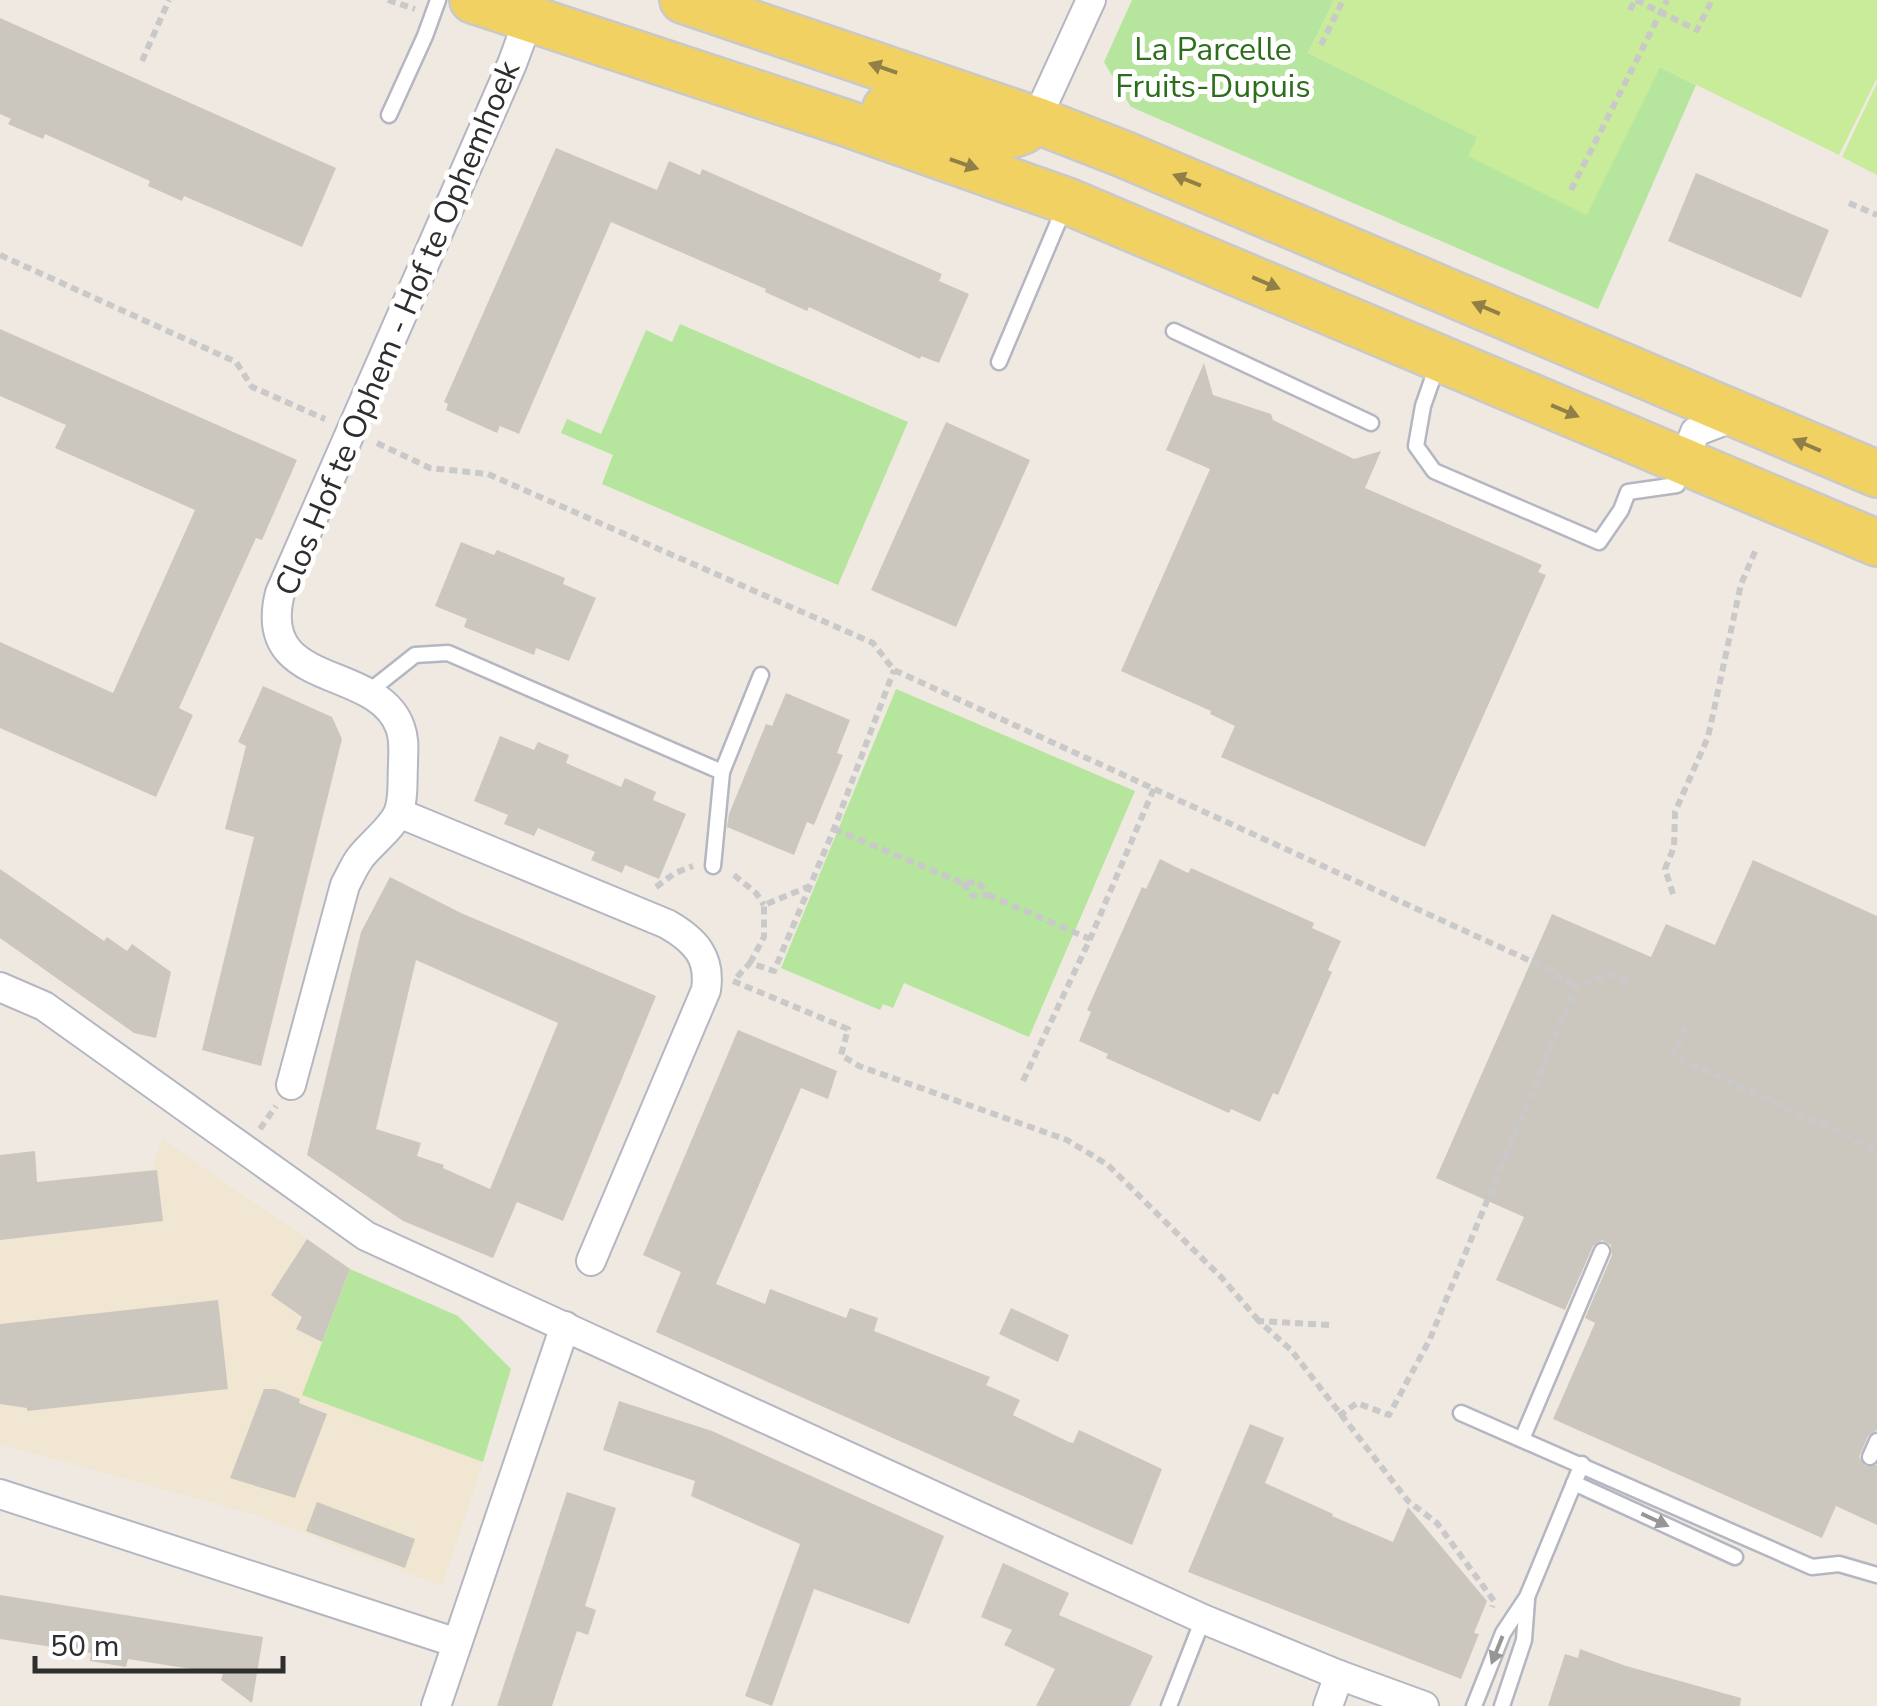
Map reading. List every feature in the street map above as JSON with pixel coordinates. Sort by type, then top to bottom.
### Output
[{"type":"main road","points":[[473,0],[1067,201],[1440,358],[1680,474],[1877,544]]},
{"type":"main road","points":[[683,0],[1036,120],[1271,215],[1877,474]]},
{"type":"main road","points":[[629,50],[697,48],[914,117],[990,136],[1020,134],[1036,120]]},
{"type":"street","points":[[1036,120],[1091,0]]},
{"type":"street","name":"Clos Hof te Ophem - Hof te Ophemhoek","points":[[399,814],[404,743],[399,724],[387,707],[366,693],[298,661],[279,632],[275,612],[529,18]]},
{"type":"street","points":[[1680,474],[1695,432],[1736,416]]},
{"type":"street","points":[[290,1085],[344,884],[360,858],[399,814],[642,913],[684,934],[708,966],[706,990],[592,1261]]},
{"type":"street","points":[[0,987],[44,1006],[366,1236],[1203,1618],[1424,1706]]},
{"type":"street","points":[[436,1706],[565,1326]]},
{"type":"street","points":[[0,1494],[457,1644]]},
{"type":"street","points":[[1328,1706],[1339,1675]]},
{"type":"lane","points":[[388,115],[438,0]]},
{"type":"lane","points":[[999,362],[1067,201]]},
{"type":"lane","points":[[1174,331],[1371,423]]},
{"type":"lane","points":[[1440,358],[1423,406],[1416,446],[1434,470],[1599,542],[1628,492],[1680,474]]},
{"type":"lane","points":[[366,693],[415,654],[448,653],[722,772]]},
{"type":"lane","points":[[713,866],[722,772],[761,675]]},
{"type":"lane","points":[[1522,1439],[1602,1251]]},
{"type":"lane","points":[[1462,1413],[1812,1567],[1839,1564],[1877,1575]]},
{"type":"lane","points":[[1870,1457],[1877,1441]]},
{"type":"lane","points":[[1474,1706],[1503,1634],[1528,1597],[1582,1464]]},
{"type":"lane","points":[[1574,1483],[1735,1558]]},
{"type":"lane","points":[[1502,1706],[1524,1640],[1528,1597]]},
{"type":"lane","points":[[1169,1706],[1203,1618]]},
{"type":"path","points":[[142,61],[169,0]]},
{"type":"path","points":[[1321,45],[1343,0]]},
{"type":"path","points":[[1630,10],[1635,0],[1697,30],[1712,0]]},
{"type":"path","points":[[1571,190],[1666,0]]},
{"type":"path","points":[[1849,204],[1877,215]]},
{"type":"path","points":[[0,255],[236,362],[252,387],[430,468],[488,474],[873,643],[894,670],[1155,786],[1546,968],[1576,986]]},
{"type":"path","points":[[1673,894],[1664,870],[1674,847],[1674,812],[1708,737],[1742,584],[1756,546]]},
{"type":"path","points":[[750,963],[774,971],[894,670]]},
{"type":"path","points":[[1023,1081],[1090,939],[1155,786]]},
{"type":"path","points":[[834,828],[963,883],[978,882],[988,894],[1090,939]]},
{"type":"path","points":[[963,883],[972,896],[988,894]]},
{"type":"path","points":[[706,990],[735,980],[750,963],[764,937],[764,906],[811,886]]},
{"type":"path","points":[[1340,1416],[1357,1403],[1389,1415],[1410,1378],[1429,1341],[1576,986],[1612,974],[1635,985]]},
{"type":"path","points":[[735,980],[848,1029],[841,1055],[859,1066],[1067,1140],[1108,1165],[1290,1350],[1408,1501],[1436,1522],[1494,1601],[1487,1619]]},
{"type":"path","points":[[1686,1026],[1673,1056],[1877,1153]]},
{"type":"path","points":[[1259,1321],[1329,1325]]},
{"type":"shaded area","points":[[162,1139],[350,1269],[303,1395],[483,1462],[442,1586],[257,1515],[0,1444],[0,1155],[35,1151],[38,1182],[152,1169]]},
{"type":"green space","name":"La Parcelle Fruits-Dupuis","points":[[1132,0],[1334,0],[1308,53],[1478,137],[1469,156],[1660,67],[1696,85],[1598,309],[1131,107],[1104,62]]},
{"type":"green space","points":[[1334,0],[1877,0],[1877,78],[1839,155],[1660,67],[1587,215],[1468,156],[1477,137],[1308,53]]},
{"type":"green space","points":[[1877,83],[1877,175],[1842,157]]},
{"type":"green space","points":[[680,324],[908,422],[838,585],[602,484],[613,455],[561,433],[567,419],[601,434],[646,330],[672,342]]},
{"type":"green space","points":[[896,689],[1135,791],[1029,1037],[904,983],[893,1008],[883,1004],[880,1010],[781,968]]},
{"type":"green space","points":[[350,1269],[458,1316],[511,1369],[483,1462],[302,1395]]},
{"type":"building","points":[[0,18],[336,168],[302,247],[184,196],[182,201],[148,186],[150,181],[45,134],[43,139],[8,124],[11,119],[0,114]]},
{"type":"building","points":[[556,148],[657,190],[669,161],[700,175],[702,169],[942,274],[939,281],[969,294],[939,363],[921,356],[920,359],[809,307],[807,311],[765,292],[766,289],[611,222],[519,434],[500,426],[497,433],[446,410],[448,404],[444,402]]},
{"type":"building","points":[[1696,173],[1829,230],[1801,298],[1668,241]]},
{"type":"building","points":[[0,329],[297,460],[262,540],[256,538],[179,708],[193,715],[156,797],[0,728],[0,642],[113,693],[195,510],[55,448],[66,425],[0,396]]},
{"type":"building","points":[[1204,363],[1213,395],[1271,414],[1273,420],[1354,459],[1381,451],[1365,488],[1542,565],[1538,572],[1546,575],[1425,847],[1221,757],[1235,726],[1210,714],[1211,711],[1121,671],[1210,469],[1166,450]]},
{"type":"building","points":[[946,422],[1030,460],[956,627],[871,590]]},
{"type":"building","points":[[461,542],[494,555],[497,550],[565,578],[563,584],[596,598],[569,661],[536,648],[534,655],[464,627],[467,619],[435,606]]},
{"type":"building","points":[[263,686],[332,717],[342,739],[261,1066],[202,1050],[254,837],[225,829],[246,746],[238,742]]},
{"type":"building","points":[[786,693],[850,720],[837,753],[843,755],[814,825],[807,822],[794,855],[727,827],[766,724],[772,726]]},
{"type":"building","points":[[500,736],[534,750],[538,742],[569,755],[566,763],[621,787],[625,778],[656,792],[653,800],[686,814],[659,879],[625,865],[622,873],[591,860],[595,852],[538,828],[534,836],[504,824],[508,815],[474,801]]},
{"type":"building","points":[[1160,859],[1188,873],[1191,868],[1314,923],[1312,928],[1341,941],[1328,970],[1332,972],[1278,1095],[1273,1093],[1260,1122],[1231,1109],[1229,1113],[1106,1058],[1108,1054],[1079,1041],[1091,1012],[1087,1010],[1142,887],[1146,889]]},
{"type":"building","points":[[1753,860],[1877,916],[1877,1430],[1868,1436],[1859,1457],[1865,1466],[1877,1465],[1877,1525],[1836,1506],[1822,1538],[1553,1419],[1595,1323],[1585,1318],[1612,1255],[1611,1245],[1602,1240],[1593,1246],[1565,1310],[1496,1280],[1524,1217],[1436,1178],[1552,914],[1651,957],[1666,924],[1715,945]]},
{"type":"building","points":[[0,869],[104,941],[107,937],[127,951],[132,944],[171,972],[156,1038],[134,1033],[0,938]]},
{"type":"building","points":[[390,877],[461,913],[656,996],[563,1221],[517,1202],[493,1258],[403,1221],[307,1155],[361,932]],"holes":[[[416,960],[558,1023],[490,1189],[417,1156],[421,1143],[376,1129]]]},
{"type":"building","points":[[738,1030],[837,1071],[828,1099],[801,1088],[716,1284],[765,1304],[770,1289],[846,1318],[850,1308],[878,1318],[874,1331],[990,1377],[986,1385],[1020,1400],[1013,1415],[1073,1443],[1079,1430],[1162,1469],[1132,1545],[656,1332],[681,1272],[643,1255]]},
{"type":"building","points":[[35,1151],[37,1182],[157,1170],[163,1221],[0,1240],[0,1155]]},
{"type":"building","points":[[307,1239],[350,1269],[322,1342],[296,1329],[302,1317],[271,1295]]},
{"type":"building","points":[[218,1300],[228,1389],[27,1411],[0,1404],[0,1324]]},
{"type":"building","points":[[1011,1308],[1069,1335],[1058,1362],[999,1334]]},
{"type":"building","points":[[264,1389],[275,1389],[327,1414],[295,1498],[230,1478]]},
{"type":"building","points":[[619,1401],[712,1431],[944,1536],[909,1624],[814,1589],[772,1706],[745,1696],[800,1544],[691,1496],[695,1481],[603,1450]]},
{"type":"building","points":[[1250,1424],[1284,1438],[1265,1483],[1393,1542],[1408,1507],[1487,1601],[1461,1679],[1188,1572]]},
{"type":"building","points":[[567,1492],[616,1508],[585,1606],[596,1610],[588,1635],[577,1631],[552,1706],[497,1706]]},
{"type":"building","points":[[317,1502],[415,1539],[405,1568],[306,1531]]},
{"type":"building","points":[[1003,1563],[1069,1593],[1059,1615],[1153,1656],[1130,1706],[1036,1706],[1055,1669],[1004,1645],[1012,1630],[981,1617]]},
{"type":"building","points":[[0,1595],[263,1637],[252,1703],[221,1680],[223,1674],[128,1659],[126,1667],[90,1661],[91,1653],[0,1639]]},
{"type":"building","points":[[1580,1649],[1741,1698],[1740,1706],[1548,1706],[1565,1654],[1578,1658]]}]
